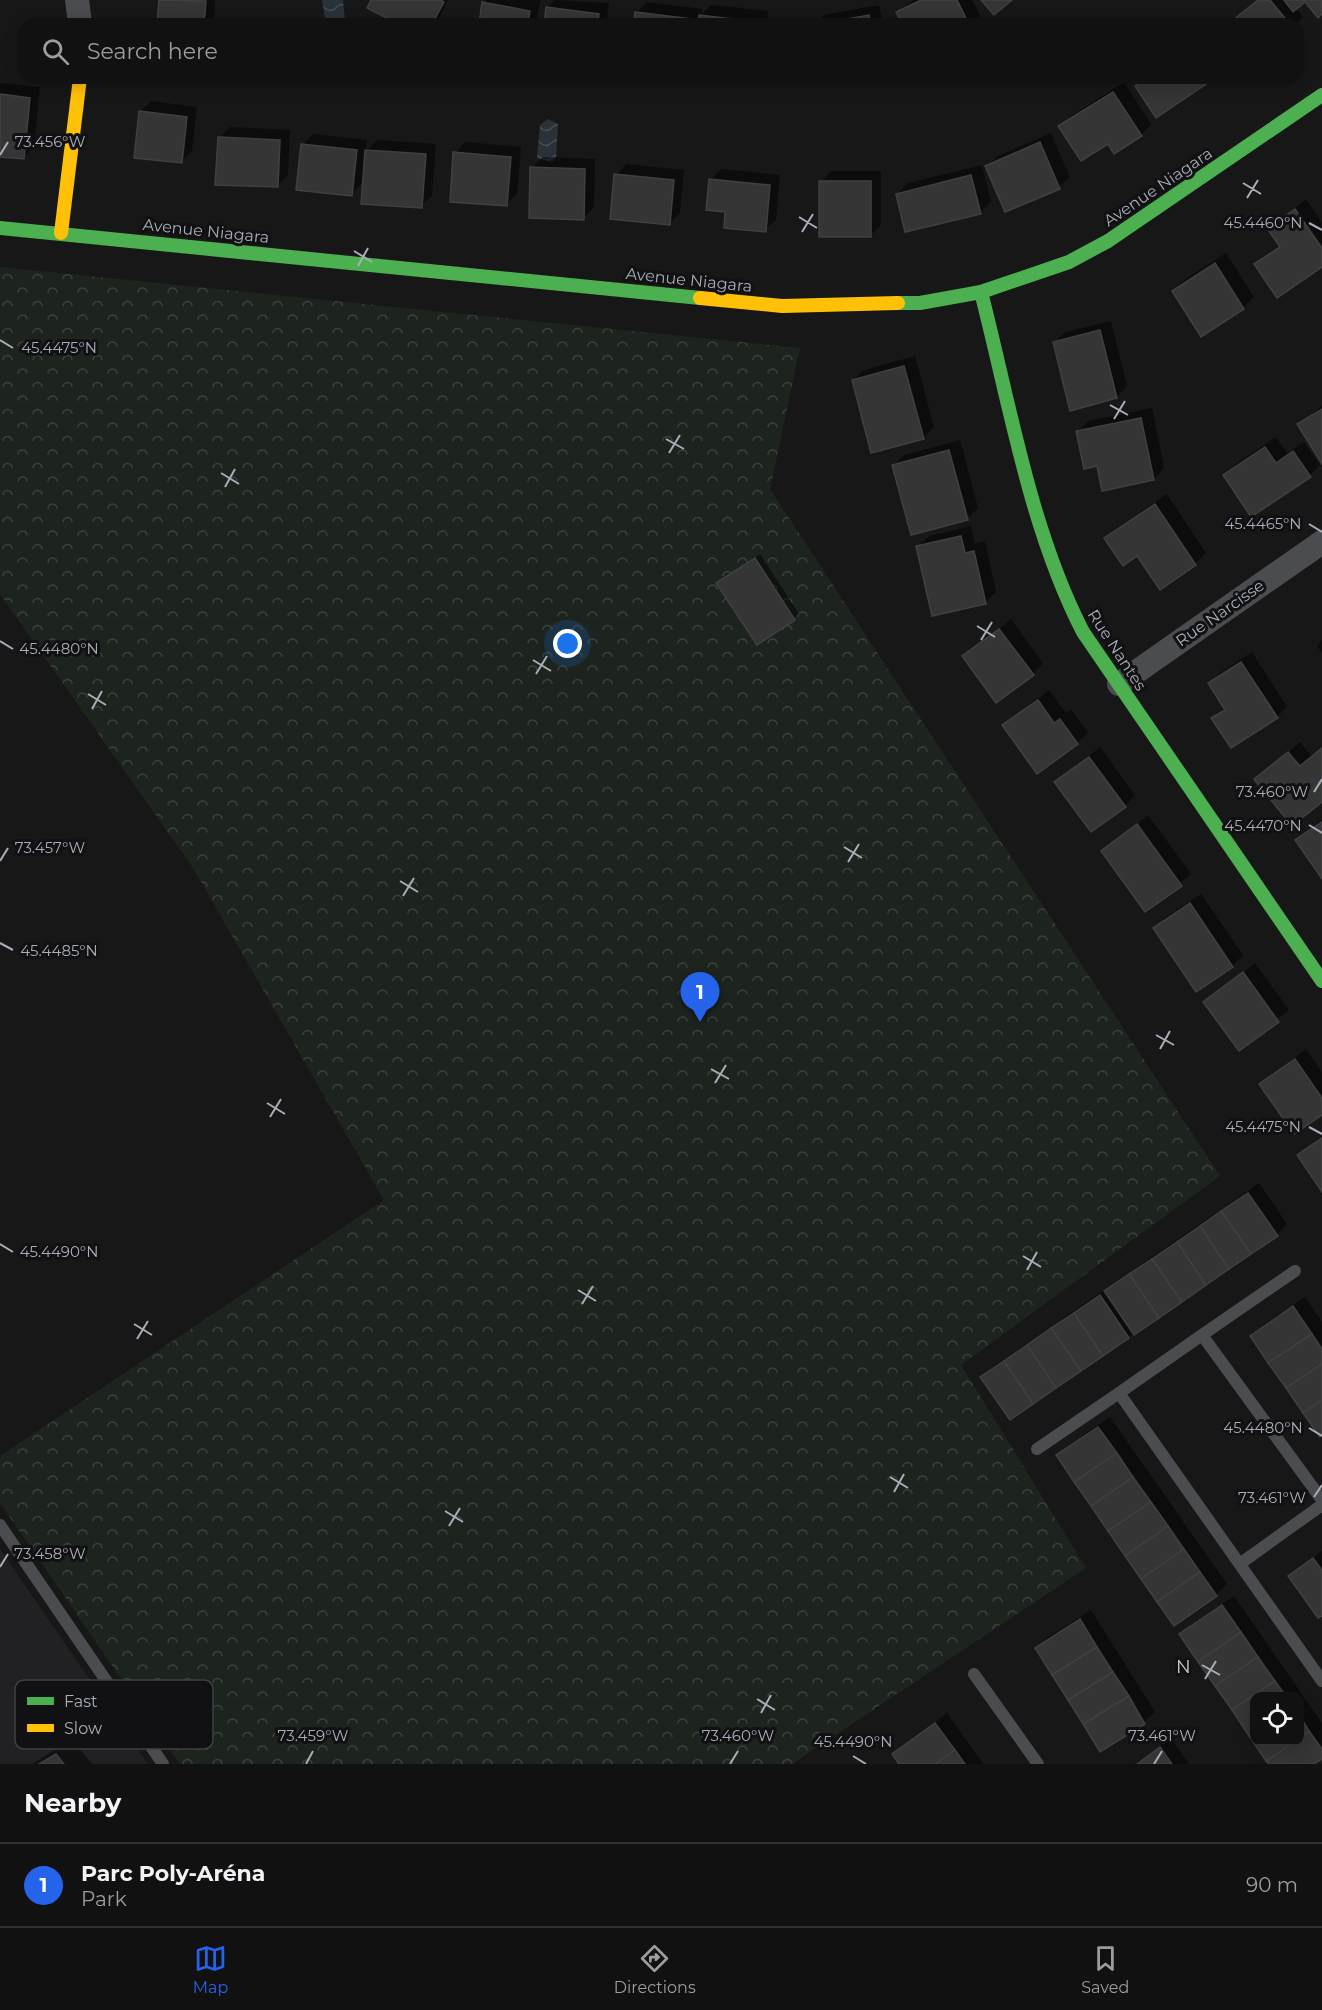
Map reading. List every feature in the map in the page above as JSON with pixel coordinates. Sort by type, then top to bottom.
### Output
[{"type":"street","points":[[76,0],[79,18]]},
{"type":"street","points":[[61,233],[79,84]]},
{"type":"street","name":"Avenue Niagara","points":[[0,228],[782,306],[854,307],[920,303],[981,292],[1069,262],[1108,241],[1322,96]]},
{"type":"street","name":"Rue Nantes","points":[[981,292],[1045,545],[1061,590],[1083,632],[1320,973]]},
{"type":"street","name":"Rue Narcisse","points":[[1119,684],[1322,542]]},
{"type":"lane","points":[[1036,1449],[1295,1271]]},
{"type":"lane","points":[[1203,1335],[1322,1500]]},
{"type":"lane","points":[[1119,1393],[1322,1681]]},
{"type":"lane","points":[[1241,1563],[1322,1505]]},
{"type":"lane","points":[[0,1525],[106,1680]]},
{"type":"lane","points":[[975,1674],[1038,1764]]},
{"type":"lane","points":[[154,1749],[164,1764]]},
{"type":"shaded area","points":[[0,1549],[90,1680],[15,1680],[15,1749],[138,1749],[148,1764],[0,1764]]},
{"type":"green space","points":[[0,267],[800,348],[770,489],[1220,1176],[961,1365],[1086,1568],[792,1764],[180,1764],[170,1749],[213,1749],[213,1680],[122,1680],[0,1503],[0,1456],[384,1200],[193,868],[0,594]]},
{"type":"water","points":[[322,0],[343,0],[345,18],[325,18]]},
{"type":"water","points":[[548,119],[558,124],[556,158],[552,162],[537,158],[540,125]]},
{"type":"building","points":[[159,0],[206,1],[205,18],[158,18]]},
{"type":"building","points":[[371,0],[441,0],[444,2],[435,18],[386,18],[367,8]]},
{"type":"building","points":[[921,0],[957,0],[966,18],[899,18],[896,12]]},
{"type":"building","points":[[981,0],[1012,0],[994,15]]},
{"type":"building","points":[[1258,0],[1270,0],[1285,18],[1236,18]]},
{"type":"building","points":[[1284,0],[1322,0],[1322,14],[1318,18],[1305,2],[1293,12]]},
{"type":"building","points":[[482,2],[530,11],[529,18],[480,18]]},
{"type":"building","points":[[546,7],[599,14],[599,18],[545,18]]},
{"type":"building","points":[[635,12],[684,18],[634,18]]},
{"type":"building","points":[[699,15],[724,18],[699,18]]},
{"type":"building","points":[[869,15],[870,18],[852,18]]},
{"type":"building","points":[[1138,84],[1206,84],[1156,118],[1135,86]]},
{"type":"building","points":[[1113,92],[1142,136],[1114,154],[1108,144],[1081,161],[1058,126]]},
{"type":"building","points":[[0,94],[30,98],[24,159],[0,157]]},
{"type":"building","points":[[139,111],[187,117],[182,163],[134,158]]},
{"type":"building","points":[[218,137],[280,140],[278,187],[215,185]]},
{"type":"building","points":[[1040,142],[1060,189],[1005,212],[985,166]]},
{"type":"building","points":[[301,144],[357,150],[352,196],[296,190]]},
{"type":"building","points":[[365,150],[426,154],[422,208],[361,204]]},
{"type":"building","points":[[453,152],[511,157],[507,206],[450,202]]},
{"type":"building","points":[[530,167],[585,169],[584,220],[529,218]]},
{"type":"building","points":[[614,174],[674,180],[670,225],[610,219]]},
{"type":"building","points":[[971,175],[981,214],[905,232],[896,194]]},
{"type":"building","points":[[709,179],[770,185],[766,232],[724,228],[725,212],[706,210]]},
{"type":"building","points":[[819,181],[871,181],[871,237],[819,237]]},
{"type":"building","points":[[1295,209],[1322,248],[1322,267],[1277,298],[1254,264],[1280,247],[1267,228]]},
{"type":"building","points":[[1215,263],[1244,309],[1201,337],[1172,291]]},
{"type":"building","points":[[1100,330],[1117,398],[1070,411],[1053,342]]},
{"type":"building","points":[[904,366],[924,439],[871,453],[852,380]]},
{"type":"building","points":[[1322,409],[1322,464],[1297,424]]},
{"type":"building","points":[[1141,418],[1154,480],[1102,491],[1097,466],[1084,469],[1076,431]]},
{"type":"building","points":[[1265,447],[1276,463],[1293,451],[1311,477],[1251,517],[1223,475]]},
{"type":"building","points":[[949,450],[968,520],[911,535],[892,465]]},
{"type":"building","points":[[1155,504],[1196,565],[1160,590],[1137,556],[1123,566],[1104,538]]},
{"type":"building","points":[[961,536],[965,553],[974,551],[986,604],[932,616],[916,546]]},
{"type":"building","points":[[755,558],[795,620],[757,645],[716,583]]},
{"type":"building","points":[[999,629],[1034,675],[996,703],[962,656]]},
{"type":"building","points":[[1241,662],[1278,718],[1231,748],[1211,718],[1225,710],[1208,683]]},
{"type":"building","points":[[1038,700],[1054,723],[1060,719],[1078,744],[1037,774],[1002,725]]},
{"type":"building","points":[[1322,748],[1322,802],[1292,826],[1254,779],[1288,752],[1300,766]]},
{"type":"building","points":[[1089,757],[1126,807],[1091,832],[1054,782]]},
{"type":"building","points":[[1322,822],[1322,879],[1295,840]]},
{"type":"building","points":[[1137,824],[1182,886],[1145,912],[1101,851]]},
{"type":"building","points":[[1190,903],[1233,967],[1196,992],[1153,928]]},
{"type":"building","points":[[1243,972],[1279,1022],[1239,1051],[1203,1002]]},
{"type":"building","points":[[1295,1059],[1322,1098],[1322,1115],[1294,1134],[1259,1084]]},
{"type":"building","points":[[1322,1138],[1322,1192],[1297,1155]]},
{"type":"building","points":[[1248,1193],[1278,1236],[1251,1254],[1221,1211]]},
{"type":"building","points":[[1221,1211],[1251,1254],[1229,1269],[1200,1226]]},
{"type":"building","points":[[1200,1226],[1229,1269],[1206,1285],[1177,1242]]},
{"type":"building","points":[[1177,1242],[1206,1285],[1182,1302],[1152,1259]]},
{"type":"building","points":[[1152,1259],[1182,1302],[1159,1318],[1129,1274]]},
{"type":"building","points":[[1129,1274],[1159,1318],[1134,1335],[1104,1291]]},
{"type":"building","points":[[1100,1295],[1129,1338],[1103,1356],[1074,1313]]},
{"type":"building","points":[[1293,1306],[1312,1334],[1268,1363],[1250,1336]]},
{"type":"building","points":[[1074,1313],[1103,1356],[1081,1371],[1051,1328]]},
{"type":"building","points":[[1051,1328],[1081,1371],[1056,1388],[1027,1345]]},
{"type":"building","points":[[1312,1334],[1322,1349],[1322,1364],[1286,1388],[1268,1363]]},
{"type":"building","points":[[1027,1345],[1056,1388],[1033,1404],[1004,1361]]},
{"type":"building","points":[[1004,1361],[1033,1404],[1010,1420],[980,1377]]},
{"type":"building","points":[[1322,1364],[1322,1400],[1303,1413],[1286,1388]]},
{"type":"building","points":[[1322,1400],[1322,1435],[1320,1437],[1303,1413]]},
{"type":"building","points":[[1098,1427],[1117,1453],[1074,1482],[1056,1455]]},
{"type":"building","points":[[1117,1453],[1133,1477],[1091,1506],[1074,1482]]},
{"type":"building","points":[[1133,1477],[1151,1502],[1108,1531],[1091,1506]]},
{"type":"building","points":[[1151,1502],[1168,1526],[1125,1556],[1108,1531]]},
{"type":"building","points":[[1168,1526],[1184,1549],[1141,1579],[1125,1556]]},
{"type":"building","points":[[1184,1549],[1200,1572],[1157,1602],[1141,1579]]},
{"type":"building","points":[[1313,1558],[1322,1570],[1322,1616],[1318,1618],[1288,1576]]},
{"type":"building","points":[[1200,1572],[1217,1596],[1174,1626],[1157,1602]]},
{"type":"building","points":[[1222,1605],[1241,1632],[1198,1662],[1179,1634]]},
{"type":"building","points":[[1080,1619],[1097,1647],[1052,1675],[1035,1648]]},
{"type":"building","points":[[1241,1632],[1258,1657],[1215,1686],[1198,1662]]},
{"type":"building","points":[[1097,1647],[1113,1672],[1068,1700],[1052,1675]]},
{"type":"building","points":[[1258,1657],[1275,1681],[1259,1692],[1250,1692],[1250,1698],[1232,1710],[1215,1686]]},
{"type":"building","points":[[1113,1672],[1129,1696],[1083,1724],[1068,1700]]},
{"type":"building","points":[[1275,1681],[1283,1692],[1259,1692]]},
{"type":"building","points":[[1129,1696],[1145,1724],[1100,1752],[1083,1724]]},
{"type":"building","points":[[1250,1698],[1249,1736],[1232,1710]]},
{"type":"building","points":[[935,1723],[955,1750],[935,1764],[899,1764],[892,1754]]},
{"type":"building","points":[[1304,1723],[1309,1731],[1304,1735]]},
{"type":"building","points":[[1309,1731],[1322,1749],[1322,1759],[1314,1764],[1269,1764],[1266,1761],[1288,1746],[1304,1746],[1304,1735]]},
{"type":"building","points":[[1256,1746],[1288,1746],[1266,1761]]},
{"type":"building","points":[[1160,1747],[1172,1764],[1137,1764]]},
{"type":"building","points":[[955,1750],[965,1764],[935,1764]]},
{"type":"building","points":[[56,1754],[64,1764],[39,1764]]},
{"type":"traffic: fast","points":[[898,303],[920,303],[981,292],[1069,262],[1108,241],[1322,95]]},
{"type":"traffic: fast","points":[[0,228],[700,298]]},
{"type":"traffic: fast","points":[[981,292],[1035,509],[1049,551],[1083,632],[1322,981]]},
{"type":"traffic: slow","points":[[61,233],[79,84]]},
{"type":"traffic: slow","points":[[700,298],[782,306],[898,303]]},
{"type":"place","name":"Parc Poly-Aréna","points":[[700,1022]]},
{"type":"district","name":"N","points":[[1184,1667]]}]
